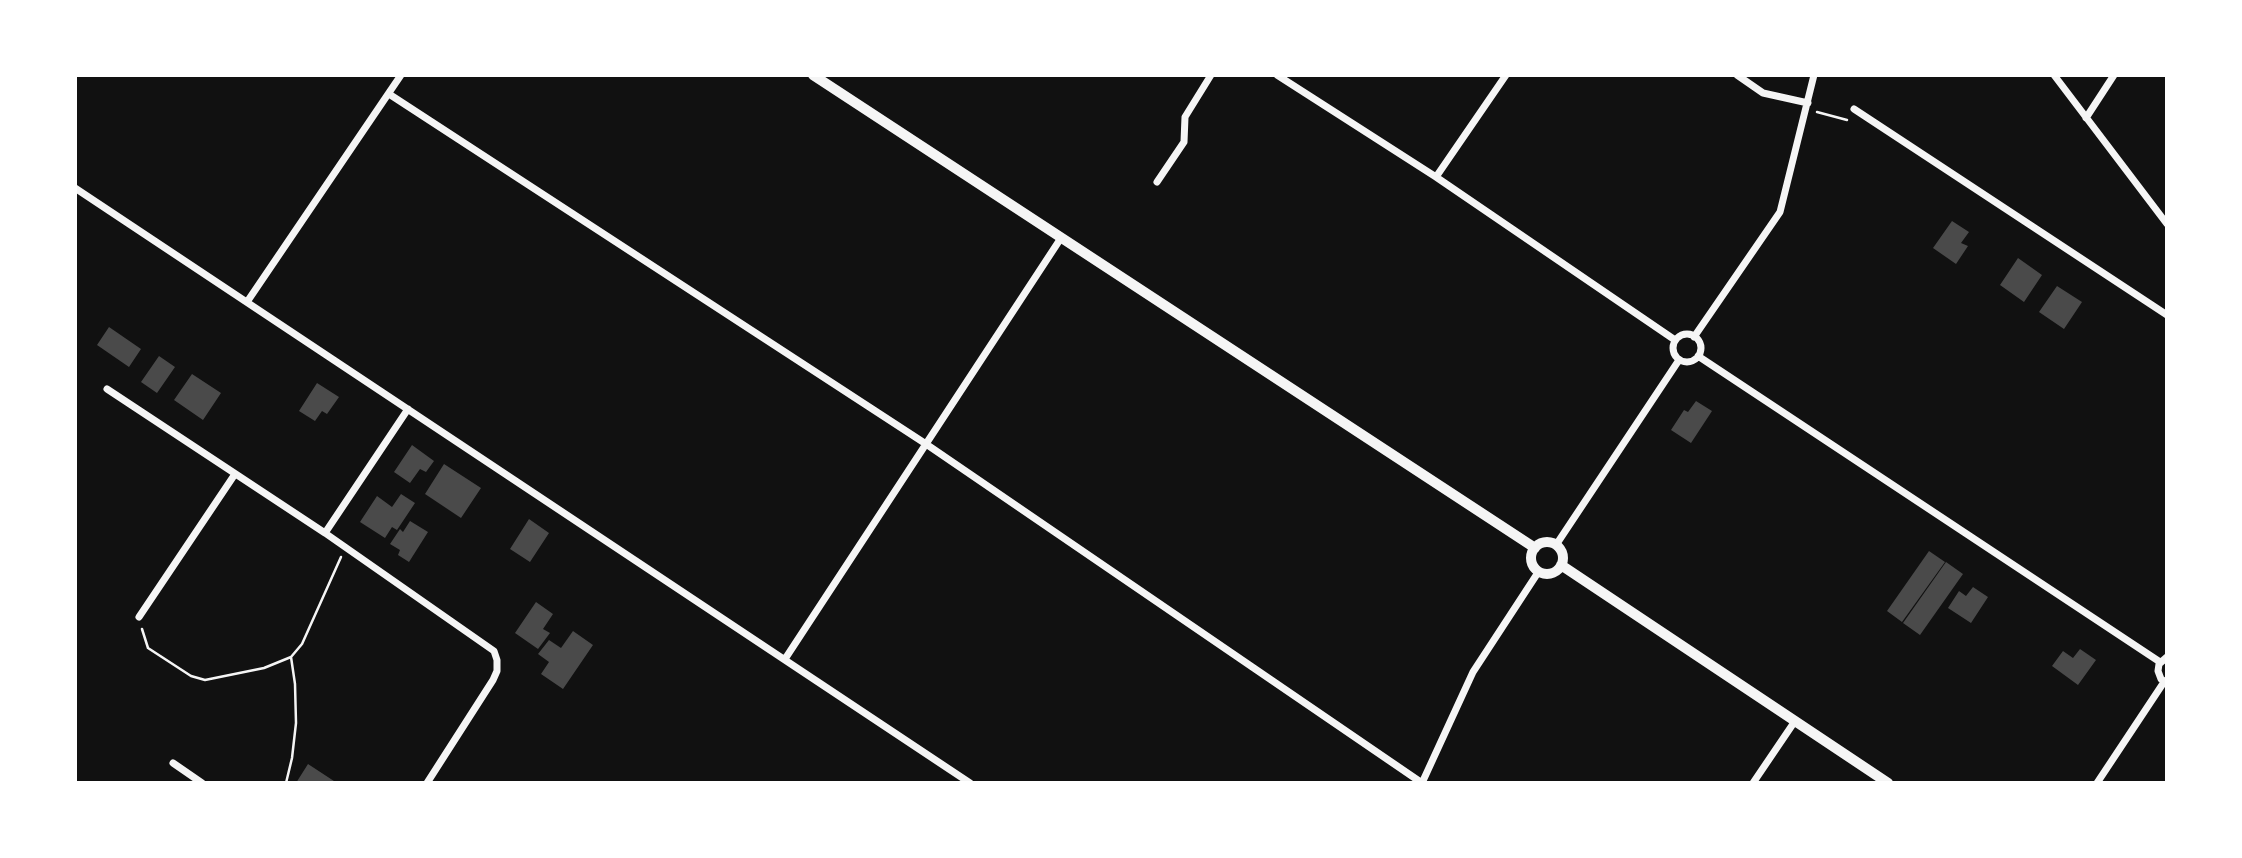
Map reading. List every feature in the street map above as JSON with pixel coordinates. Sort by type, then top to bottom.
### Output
[{"type":"street","points":[[247,302],[401,75]]},
{"type":"street","points":[[813,75],[1535,548]]},
{"type":"street","points":[[1157,182],[1184,142],[1185,117],[1211,75]]},
{"type":"street","points":[[1277,75],[1436,177],[1675,340]]},
{"type":"street","points":[[1436,177],[1506,75]]},
{"type":"street","points":[[1737,75],[1763,93],[1807,106]]},
{"type":"street","points":[[1694,337],[1780,212],[1814,75]]},
{"type":"street","points":[[2054,75],[2167,224]]},
{"type":"street","points":[[2086,118],[2114,75]]},
{"type":"street","points":[[388,94],[926,444],[1422,783],[1473,672],[1539,571]]},
{"type":"street","points":[[1857,111],[2167,315]]},
{"type":"street","points":[[75,188],[970,783]]},
{"type":"street","points":[[785,659],[1061,238]]},
{"type":"street","points":[[1682,335],[1694,337],[1700,345],[1698,356],[1688,362],[1679,360],[1672,349],[1675,340],[1682,335]]},
{"type":"street","points":[[1698,356],[2163,660],[2158,676],[2166,682],[2097,783]]},
{"type":"street","points":[[1556,545],[1679,360]]},
{"type":"street","points":[[107,389],[325,533],[494,651],[497,671],[493,680],[427,783]]},
{"type":"street","points":[[325,533],[408,409]]},
{"type":"street","points":[[139,617],[235,474]]},
{"type":"street","points":[[1545,542],[1556,545],[1563,554],[1561,565],[1551,573],[1539,571],[1532,560],[1535,548],[1545,542]]},
{"type":"street","points":[[1561,565],[1888,783]]},
{"type":"street","points":[[1754,783],[1795,721]]},
{"type":"street","points":[[173,763],[202,783]]},
{"type":"path","points":[[1807,106],[1853,122],[1857,111]]},
{"type":"path","points":[[139,617],[148,648],[191,676],[205,680],[264,668],[291,657],[302,644],[345,548]]},
{"type":"path","points":[[286,783],[296,723],[291,657]]},
{"type":"building","points":[[1952,221],[1969,232],[1961,243],[1968,246],[1956,264],[1933,248]]},
{"type":"building","points":[[2018,258],[2042,275],[2024,302],[2000,285]]},
{"type":"building","points":[[2057,286],[2082,302],[2064,329],[2039,312]]},
{"type":"building","points":[[109,327],[141,349],[129,367],[97,345]]},
{"type":"building","points":[[159,356],[175,367],[157,393],[141,382]]},
{"type":"building","points":[[192,374],[221,393],[203,420],[174,400]]},
{"type":"building","points":[[317,383],[339,397],[327,414],[322,411],[315,421],[299,411]]},
{"type":"building","points":[[1696,401],[1712,411],[1691,443],[1671,430],[1684,410],[1688,412]]},
{"type":"building","points":[[412,445],[434,461],[426,472],[420,469],[410,483],[394,472]]},
{"type":"building","points":[[444,464],[481,488],[461,518],[425,494]]},
{"type":"building","points":[[401,494],[415,503],[397,530],[392,527],[385,538],[360,522],[377,496],[392,507]]},
{"type":"building","points":[[529,519],[549,533],[530,562],[510,549]]},
{"type":"building","points":[[410,521],[428,532],[409,562],[398,555],[400,550],[390,544],[400,529],[403,532]]},
{"type":"building","points":[[1929,551],[1945,562],[1902,622],[1887,611]]},
{"type":"building","points":[[1946,562],[1963,574],[1920,635],[1903,623]]},
{"type":"building","points":[[1973,587],[1988,597],[1971,623],[1948,608],[1959,591],[1966,596]]},
{"type":"building","points":[[536,602],[553,614],[543,629],[550,633],[538,649],[515,633]]},
{"type":"building","points":[[573,631],[593,645],[563,689],[541,674],[549,662],[538,654],[549,640],[561,648]]},
{"type":"building","points":[[2080,649],[2096,660],[2078,685],[2052,666],[2063,651],[2073,658]]},
{"type":"building","points":[[308,764],[337,783],[296,783]]}]
